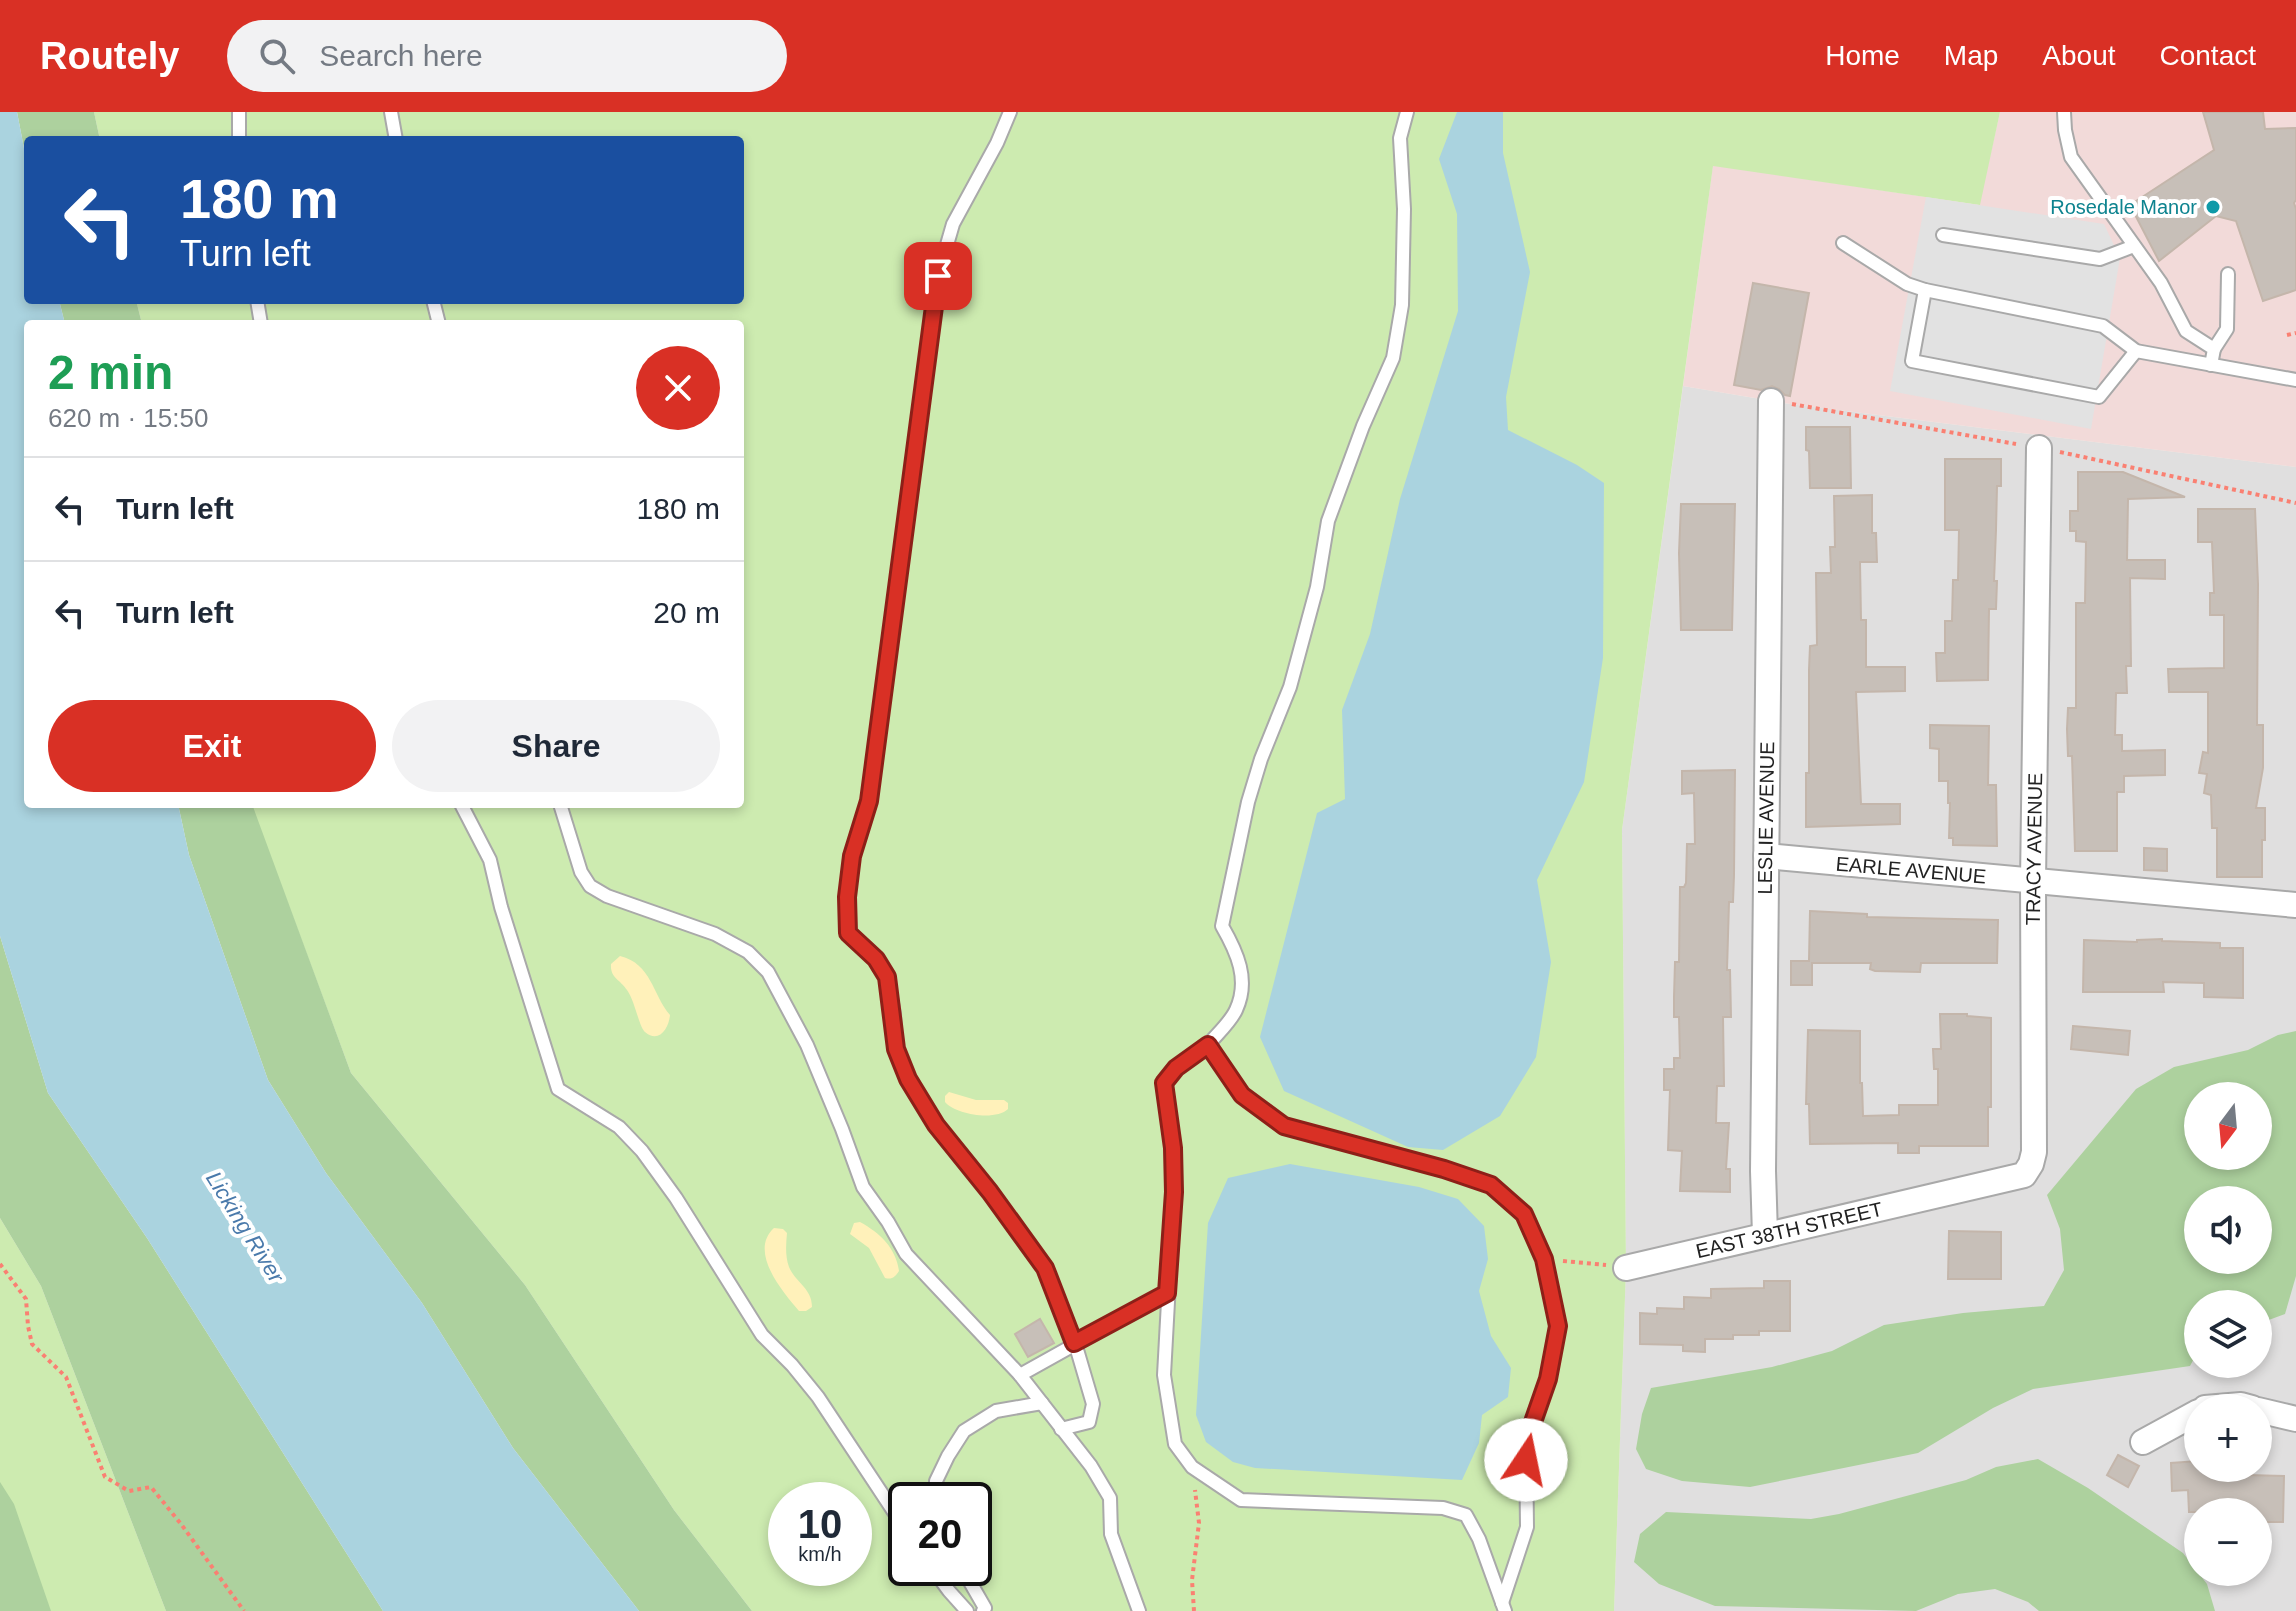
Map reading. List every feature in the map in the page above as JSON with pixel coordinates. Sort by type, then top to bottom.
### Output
[{"type":"street","name":"LESLIE AVENUE","points":[[1765,1235],[1763,1155],[1771,401]]},
{"type":"street","name":"TRACY AVENUE","points":[[1952,1192],[2024,1175],[2034,1152],[2033,881],[2039,448]]},
{"type":"street","name":"EARLE AVENUE","points":[[1766,856],[2296,905]]},
{"type":"street","name":"EAST 38TH STREET","points":[[1626,1268],[1952,1192]]},
{"type":"street","points":[[2272,1413],[2296,1419]]},
{"type":"street","points":[[2143,1442],[2184,1420]]},
{"type":"lane","points":[[239,112],[239,136]]},
{"type":"lane","points":[[391,112],[395,136]]},
{"type":"lane","points":[[1010,112],[997,143],[953,224],[938,276],[869,801],[852,856],[847,897],[848,933],[876,959],[887,977],[896,1049],[908,1079],[936,1125],[1045,1268],[1093,1404],[1089,1422],[1061,1429]]},
{"type":"lane","points":[[1407,112],[1400,138],[1404,209],[1402,305],[1393,358],[1363,426],[1328,521],[1317,587],[1290,687],[1261,759],[1248,802],[1222,926],[1236,950],[1243,981],[1236,1011],[1208,1045],[1176,1068],[1164,1083],[1173,1148],[1174,1192],[1164,1375],[1175,1444],[1192,1467],[1241,1500],[1443,1508],[1466,1515],[1479,1539],[1503,1607]]},
{"type":"lane","points":[[2064,112],[2071,157],[2161,283],[2186,331],[2214,349]]},
{"type":"lane","points":[[1943,235],[2100,259],[2134,246]]},
{"type":"lane","points":[[1843,243],[1907,284],[1925,290],[2103,326],[2136,351],[2296,380]]},
{"type":"lane","points":[[2211,365],[2214,349],[2227,329],[2228,274]]},
{"type":"lane","points":[[1925,290],[1912,361],[2099,397],[2136,351]]},
{"type":"lane","points":[[463,808],[490,860],[501,907],[558,1089],[619,1127],[642,1151],[676,1198],[762,1335],[818,1397],[888,1503]]},
{"type":"lane","points":[[561,808],[581,872],[590,886],[607,896],[715,934],[748,952],[768,972],[807,1045],[863,1187],[906,1254],[1020,1375],[1091,1466],[1110,1498],[1111,1534],[1139,1611]]},
{"type":"lane","points":[[1208,1045],[1242,1095],[1284,1126],[1444,1169],[1491,1185],[1524,1214],[1544,1259],[1558,1326],[1548,1379],[1526,1442],[1527,1527],[1503,1607]]},
{"type":"lane","points":[[1020,1375],[1167,1293]]},
{"type":"lane","points":[[936,1482],[964,1431],[996,1411],[1042,1403]]},
{"type":"lane","points":[[945,1586],[967,1611]]},
{"type":"lane","points":[[972,1586],[985,1610]]},
{"type":"path","points":[[2287,335],[2296,333]]},
{"type":"path","points":[[1544,1259],[1626,1268]]},
{"type":"path","points":[[0,1264],[26,1299],[32,1344],[66,1377],[105,1477],[129,1491],[151,1487],[244,1611]]},
{"type":"path","points":[[1192,1467],[1199,1523],[1192,1580],[1194,1611]]},
{"type":"shaded area","points":[[2000,112],[2296,112],[2296,467],[1790,404],[1683,386],[1713,165],[1979,205]]},
{"type":"shaded area","points":[[1926,197],[2104,224],[2120,258],[2091,429],[1890,391]]},
{"type":"shaded area","points":[[1683,386],[1790,404],[2296,467],[2296,1611],[1614,1611],[1626,1268],[1622,830]]},
{"type":"green space","points":[[17,112],[94,112],[99,136],[24,136],[24,148]]},
{"type":"green space","points":[[94,112],[2000,112],[1980,205],[1713,166],[1622,830],[1626,1268],[1614,1611],[752,1611],[674,1510],[525,1285],[351,1073],[252,808],[744,808],[744,320],[141,320],[137,304],[744,304],[744,136],[99,136]]},
{"type":"green space","points":[[60,304],[137,304],[141,320],[64,320]]},
{"type":"green space","points":[[179,808],[253,808],[351,1073],[525,1285],[674,1510],[752,1611],[639,1611],[513,1448],[422,1303],[326,1173],[268,1080],[189,855]]},
{"type":"green space","points":[[0,936],[48,1093],[147,1238],[383,1611],[166,1611],[41,1286],[0,1218]]},
{"type":"green space","points":[[2296,1031],[2296,1276],[2285,1314],[2272,1319],[2272,1290],[2184,1290],[2184,1367],[2033,1389],[1993,1408],[1918,1453],[1750,1487],[1682,1481],[1646,1469],[1636,1449],[1642,1414],[1651,1388],[1772,1367],[1832,1351],[1884,1325],[1963,1313],[2044,1306],[2064,1270],[2060,1229],[2047,1195],[2136,1089],[2174,1067],[2248,1050],[2278,1035]]},
{"type":"green space","points":[[0,1218],[41,1286],[166,1611],[0,1611]]},
{"type":"green space","points":[[2038,1459],[2088,1488],[2183,1553],[2184,1586],[2208,1586],[2215,1611],[2039,1611],[2028,1602],[1995,1589],[1958,1594],[1916,1611],[1715,1606],[1659,1584],[1634,1562],[1640,1534],[1666,1512],[1811,1519],[1966,1480],[1996,1467]]},
{"type":"green space","points":[[0,1482],[14,1504],[51,1611],[0,1611]]},
{"type":"sand","points":[[620,956],[631,960],[645,973],[670,1015],[668,1025],[659,1035],[645,1032],[630,995],[612,972],[611,964]]},
{"type":"sand","points":[[949,1092],[976,1100],[1004,1100],[1008,1103],[1008,1109],[995,1115],[967,1113],[945,1102]]},
{"type":"sand","points":[[860,1222],[891,1248],[899,1271],[893,1278],[885,1278],[869,1248],[850,1234],[854,1223]]},
{"type":"sand","points":[[774,1228],[787,1233],[789,1267],[811,1300],[812,1307],[806,1311],[799,1311],[777,1283],[766,1260],[767,1238]]},
{"type":"water","name":"Licking River","points":[[0,112],[17,112],[24,148],[24,304],[60,304],[64,320],[24,320],[24,808],[179,808],[189,855],[268,1080],[326,1173],[422,1303],[513,1448],[639,1611],[383,1611],[147,1238],[48,1093],[0,936]]},
{"type":"water","points":[[1457,112],[1503,112],[1503,153],[1530,272],[1506,397],[1508,430],[1577,465],[1604,483],[1603,658],[1584,782],[1537,880],[1551,962],[1536,1057],[1500,1116],[1443,1150],[1408,1147],[1284,1091],[1260,1037],[1317,813],[1345,799],[1342,710],[1370,634],[1400,499],[1458,311],[1457,214],[1439,159]]},
{"type":"water","points":[[1290,1164],[1419,1187],[1458,1199],[1484,1226],[1488,1259],[1479,1291],[1491,1336],[1511,1368],[1508,1397],[1482,1415],[1479,1443],[1462,1480],[1255,1468],[1233,1462],[1206,1442],[1196,1415],[1208,1223],[1228,1178]]},
{"type":"building","name":"Rosedale Manor","points":[[2203,112],[2263,112],[2265,129],[2296,128],[2296,290],[2263,301],[2236,221],[2216,216],[2159,261],[2130,205],[2214,150]]},
{"type":"building","points":[[1753,283],[1809,293],[1790,396],[1772,386],[1761,390],[1734,385]]},
{"type":"building","points":[[1806,427],[1850,427],[1851,488],[1810,488]]},
{"type":"building","points":[[1945,459],[2001,459],[2001,486],[1997,486],[1996,609],[1989,609],[1988,680],[1937,681],[1936,653],[1945,653],[1945,621],[1952,621],[1953,580],[1958,580],[1959,530],[1945,530]]},
{"type":"building","points":[[2078,472],[2123,472],[2185,497],[2128,499],[2127,560],[2165,560],[2165,579],[2130,578],[2131,666],[2126,666],[2127,693],[2116,693],[2115,735],[2122,735],[2122,751],[2165,750],[2165,775],[2124,776],[2124,792],[2117,792],[2117,851],[2075,851],[2072,756],[2068,756],[2067,729],[2068,708],[2076,708],[2076,603],[2085,603],[2086,542],[2076,541],[2076,531],[2070,531],[2070,511],[2078,511]]},
{"type":"building","points":[[1872,495],[1872,533],[1876,533],[1877,562],[1860,562],[1861,620],[1866,620],[1866,667],[1905,667],[1905,691],[1856,692],[1861,804],[1900,804],[1900,824],[1806,827],[1810,646],[1817,645],[1816,573],[1831,573],[1830,547],[1835,547],[1834,496]]},
{"type":"building","points":[[1681,504],[1735,504],[1732,630],[1681,630]]},
{"type":"building","points":[[2198,509],[2255,509],[2257,725],[2263,725],[2263,768],[2256,808],[2265,808],[2262,877],[2217,877],[2217,828],[2212,828],[2211,795],[2204,793],[2207,774],[2199,773],[2203,752],[2208,753],[2208,692],[2169,692],[2168,669],[2224,668],[2224,615],[2210,615],[2210,593],[2214,593],[2212,542],[2198,542]]},
{"type":"building","points":[[1930,725],[1989,726],[1988,785],[1996,785],[1997,846],[1953,845],[1953,838],[1949,838],[1948,781],[1939,781],[1939,749],[1930,748]]},
{"type":"building","points":[[1735,770],[1733,902],[1729,902],[1727,970],[1730,970],[1731,1017],[1723,1017],[1724,1086],[1717,1086],[1716,1123],[1729,1123],[1726,1169],[1730,1169],[1730,1192],[1680,1191],[1682,1151],[1668,1150],[1670,1090],[1664,1090],[1664,1069],[1674,1069],[1674,1058],[1680,1058],[1679,1017],[1674,1017],[1674,997],[1675,962],[1679,962],[1680,887],[1686,883],[1687,844],[1695,844],[1694,793],[1682,794],[1682,771]]},
{"type":"building","points":[[2144,848],[2167,849],[2167,871],[2144,870]]},
{"type":"building","points":[[1810,911],[1867,914],[1867,917],[1998,920],[1997,963],[1921,963],[1920,972],[1875,971],[1870,969],[1871,963],[1812,963],[1812,985],[1791,985],[1791,961],[1809,961]]},
{"type":"building","points":[[2162,939],[2220,943],[2220,948],[2243,948],[2243,998],[2204,997],[2204,983],[2163,982],[2164,992],[2083,992],[2084,940],[2137,942]]},
{"type":"building","points":[[1940,1014],[1991,1018],[1988,1146],[1919,1146],[1919,1153],[1898,1153],[1898,1143],[1810,1144],[1809,1104],[1806,1104],[1808,1030],[1860,1031],[1863,1116],[1899,1115],[1899,1105],[1938,1105],[1938,1069],[1934,1069],[1933,1049],[1941,1049]]},
{"type":"building","points":[[2073,1026],[2130,1031],[2128,1055],[2071,1049]]},
{"type":"building","points":[[1949,1231],[2001,1232],[2001,1279],[1948,1279]]},
{"type":"building","points":[[1764,1281],[1790,1281],[1790,1331],[1759,1331],[1759,1335],[1733,1335],[1733,1339],[1705,1339],[1705,1352],[1683,1351],[1683,1345],[1640,1344],[1640,1313],[1657,1314],[1657,1308],[1684,1309],[1684,1297],[1711,1298],[1711,1289],[1764,1288]]},
{"type":"building","points":[[1040,1319],[1054,1343],[1028,1357],[1015,1334]]},
{"type":"building","points":[[2118,1455],[2139,1466],[2128,1487],[2107,1475]]},
{"type":"building","points":[[2184,1462],[2184,1482],[2272,1482],[2272,1476],[2284,1476],[2283,1522],[2272,1522],[2272,1498],[2188,1498],[2188,1490],[2172,1491],[2171,1463]]},
{"type":"place","name":"Rosedale Manor","points":[[2213,207]]},
{"type":"route","points":[[938,276],[869,801],[852,856],[847,897],[848,933],[876,959],[887,977],[896,1049],[908,1079],[936,1125],[1045,1268],[1074,1343],[1167,1293],[1174,1192],[1173,1148],[1164,1083],[1176,1068],[1208,1045],[1242,1095],[1284,1126],[1444,1169],[1491,1185],[1524,1214],[1544,1259],[1558,1326],[1548,1379],[1526,1442],[1526,1460]]}]
